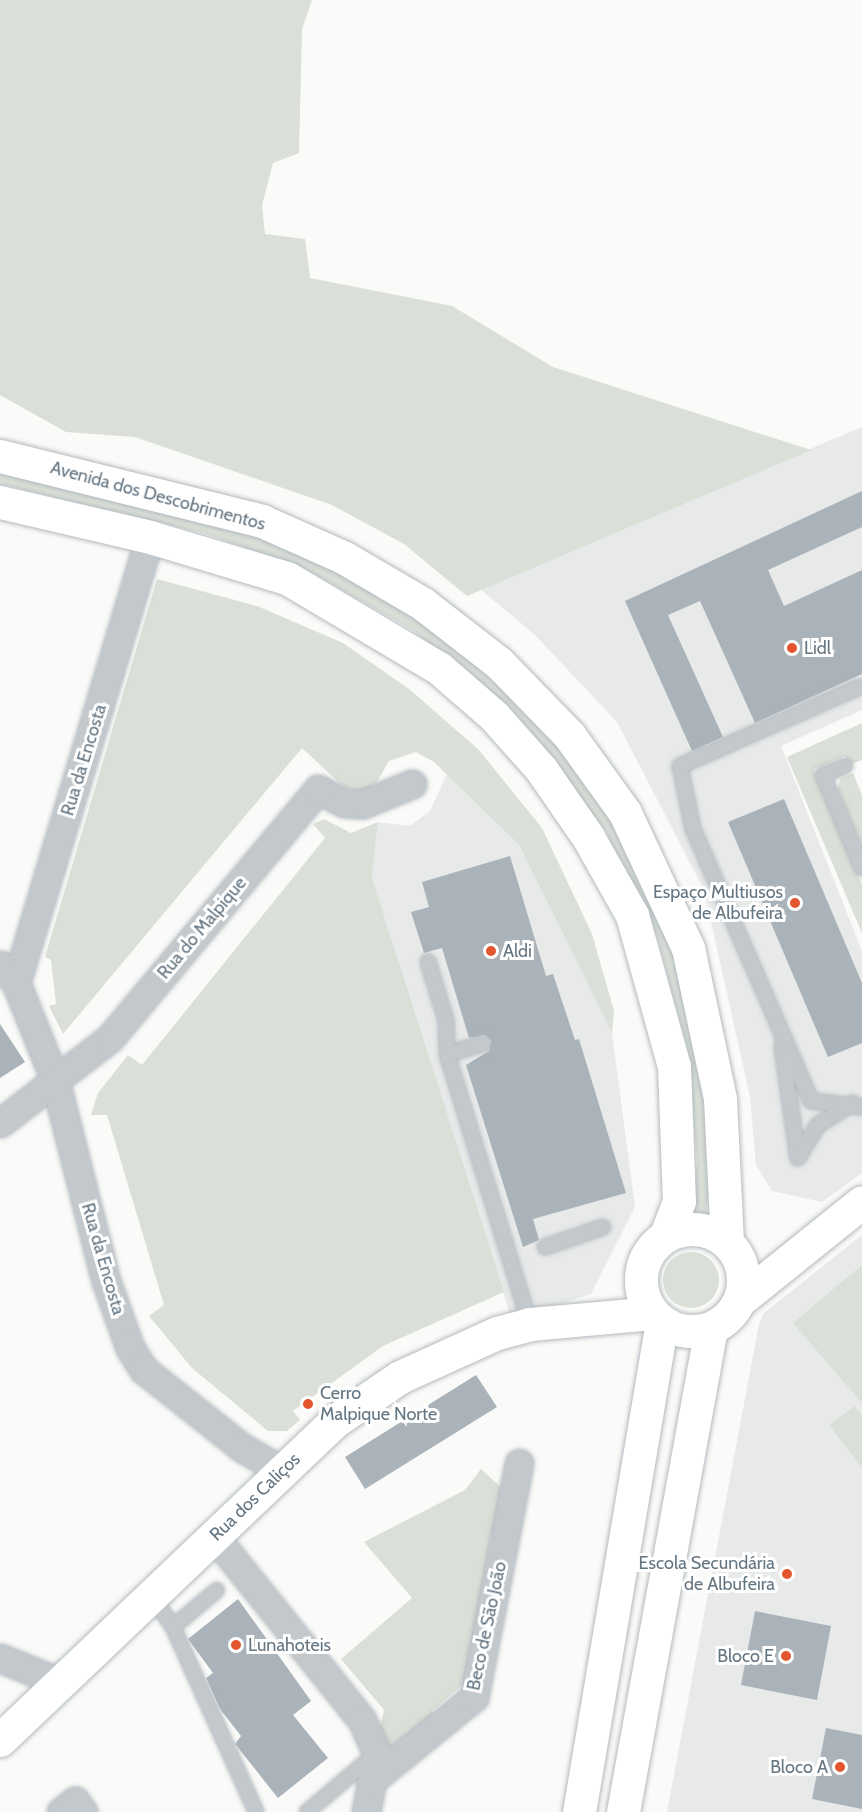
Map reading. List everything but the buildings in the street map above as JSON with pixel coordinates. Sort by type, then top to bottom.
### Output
[{"type":"main road","name":"Avenida dos Descobrimentos","points":[[0,456],[262,521],[343,557],[423,604],[499,663],[569,735],[625,813],[688,948],[720,1099],[732,1247]]},
{"type":"main road","points":[[0,501],[150,537],[287,578],[364,620],[440,669],[494,716],[541,769],[632,915],[652,976],[674,1066],[681,1155],[679,1201],[666,1235],[642,1267],[640,1283],[657,1317],[678,1329],[711,1328]]},
{"type":"main road","points":[[623,1812],[711,1328],[740,1300],[862,1202]]},
{"type":"main road","points":[[666,1235],[704,1229],[732,1247],[744,1275],[740,1300]]},
{"type":"main road","points":[[732,1247],[815,1238]]},
{"type":"main road","name":"Rua dos Caliços","points":[[0,1740],[336,1421],[400,1377],[497,1333],[541,1322],[623,1287],[642,1267]]},
{"type":"main road","points":[[579,1812],[657,1317]]},
{"type":"main road","name":"Rua dos Caliços","points":[[541,1322],[657,1317]]},
{"type":"street","name":"Rua da Encosta","points":[[150,537],[8,974],[55,1080],[106,1281],[130,1348],[144,1370],[241,1448],[282,1471]]},
{"type":"street","name":"Rua do Malpique","points":[[0,1123],[110,1038],[318,789],[344,803],[363,804],[412,784]]},
{"type":"street","name":"Beco de São João","points":[[372,1780],[474,1697],[519,1463]]},
{"type":"street","points":[[214,1536],[362,1720],[377,1753],[366,1812]]},
{"type":"street","points":[[0,1658],[62,1683]]},
{"type":"street","points":[[61,1812],[75,1801],[83,1812]]},
{"type":"lane","points":[[858,1105],[811,1101],[693,829],[680,766],[859,687]]},
{"type":"lane","points":[[845,766],[823,775],[862,868]]},
{"type":"lane","points":[[428,962],[446,1020],[447,1054],[541,1322]]},
{"type":"lane","points":[[779,1028],[798,1158],[818,1125],[858,1105]]},
{"type":"lane","points":[[447,1054],[483,1044]]},
{"type":"lane","points":[[545,1247],[603,1227]]},
{"type":"lane","points":[[172,1628],[216,1590]]},
{"type":"lane","points":[[152,1596],[172,1628],[255,1812]]},
{"type":"lane","points":[[307,1812],[377,1753]]},
{"type":"shaded area","points":[[0,0],[312,0],[302,29],[299,153],[273,163],[262,205],[265,234],[305,239],[310,278],[452,306],[553,367],[811,450],[467,596],[404,544],[332,505],[135,437],[66,432],[0,395]]},
{"type":"shaded area","points":[[862,427],[862,710],[781,746],[862,951],[862,1173],[822,1202],[772,1191],[756,1165],[750,1097],[704,890],[617,722],[535,635],[479,588]]},
{"type":"shaded area","points":[[0,469],[264,538],[309,556],[424,620],[539,723],[618,823],[671,936],[700,1050],[711,1164],[706,1217],[692,1214],[697,1162],[688,1052],[658,939],[605,830],[529,729],[414,631],[302,567],[203,533],[0,484]]},
{"type":"shaded area","points":[[157,579],[257,606],[343,643],[409,689],[478,749],[542,828],[592,934],[614,1011],[612,1033],[519,845],[434,762],[416,752],[389,761],[377,782],[363,792],[344,787],[302,748],[63,1034],[49,1006],[56,1004],[51,960],[45,957]]},
{"type":"shaded area","points":[[862,723],[862,760],[849,765],[845,756],[814,769],[862,884],[862,933],[787,757]]},
{"type":"shaded area","points":[[853,773],[862,795],[862,851],[838,789],[840,779]]},
{"type":"shaded area","points":[[447,774],[519,845],[612,1033],[635,1207],[591,1294],[512,1320],[372,878],[378,822],[410,826],[430,811]]},
{"type":"shaded area","points":[[324,819],[351,833],[378,822],[372,878],[504,1292],[383,1346],[293,1411],[300,1420],[287,1431],[268,1431],[192,1368],[149,1316],[164,1305],[107,1115],[91,1115],[98,1093],[128,1055],[142,1065],[325,838],[313,824]]},
{"type":"shaded area","name":"Escola Secundária de Albufeira","points":[[862,1235],[862,1812],[667,1812],[759,1324],[764,1313]]},
{"type":"shaded area","points":[[691,1252],[702,1254],[711,1260],[717,1269],[719,1280],[717,1291],[711,1300],[702,1306],[691,1308],[680,1306],[671,1300],[665,1291],[663,1280],[665,1269],[671,1260],[680,1254]]},
{"type":"shaded area","points":[[862,1265],[862,1403],[793,1323]]},
{"type":"shaded area","points":[[855,1406],[862,1416],[862,1468],[829,1425]]},
{"type":"shaded area","points":[[481,1469],[507,1493],[501,1530],[491,1535],[466,1682],[432,1711],[431,1724],[390,1750],[379,1731],[384,1710],[341,1659],[412,1598],[364,1542],[465,1490]]},
{"type":"place","name":"Lidl","points":[[792,648]]},
{"type":"place","name":"Espaço Multiusos de Albufeira","points":[[795,903]]},
{"type":"place","name":"Aldi","points":[[491,951]]},
{"type":"place","name":"Cerro Malpique Norte","points":[[308,1404]]},
{"type":"place","name":"Escola Secundária de Albufeira","points":[[787,1574]]},
{"type":"place","name":"Lunahoteis","points":[[236,1645]]},
{"type":"place","name":"Bloco E","points":[[786,1656]]},
{"type":"place","name":"Bloco A","points":[[840,1767]]}]
